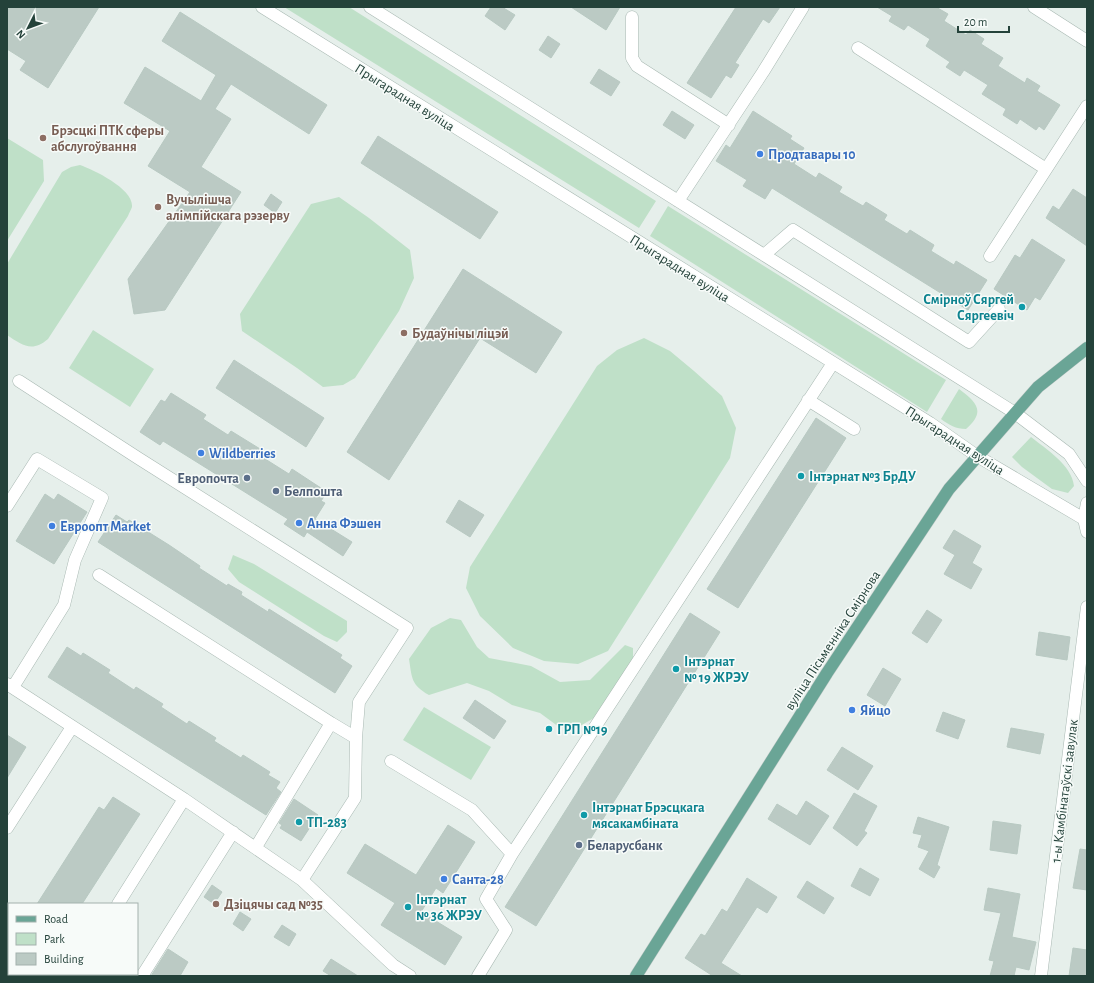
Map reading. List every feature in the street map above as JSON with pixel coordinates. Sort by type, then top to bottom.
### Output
[{"type":"main road","name":"вуліца Пісьменніка Смірнова","points":[[636,976],[827,673],[949,489],[1038,387],[1087,348]]},
{"type":"street","name":"Прыгарадная вуліца","points":[[262,7],[930,423],[977,456],[1084,519]]},
{"type":"street","points":[[370,7],[1015,413],[1069,454],[1087,481]]},
{"type":"street","points":[[678,201],[729,125],[803,7]]},
{"type":"street","points":[[1034,7],[1087,41]]},
{"type":"street","points":[[632,17],[632,58],[636,66],[729,125]]},
{"type":"street","points":[[858,48],[1046,169]]},
{"type":"street","points":[[990,256],[1087,106]]},
{"type":"street","points":[[764,255],[793,230],[969,342],[998,310]]},
{"type":"street","points":[[478,976],[506,930],[486,899],[512,854],[832,362]]},
{"type":"street","points":[[19,381],[407,628],[359,702],[356,738],[355,798],[302,880]]},
{"type":"street","points":[[808,400],[854,429]]},
{"type":"street","points":[[7,506],[37,459],[102,498],[75,560],[64,606],[10,685],[256,847],[302,880],[393,965],[410,976]]},
{"type":"street","points":[[1087,503],[1084,519],[1087,532]]},
{"type":"street","points":[[99,575],[356,738]]},
{"type":"street","name":"1-ы Камбінатаўскі завулак","points":[[1041,976],[1087,606]]},
{"type":"street","points":[[256,847],[331,723]]},
{"type":"street","points":[[7,828],[72,727]]},
{"type":"street","points":[[390,761],[472,810],[512,854]]},
{"type":"street","points":[[119,903],[184,799]]},
{"type":"street","points":[[142,976],[233,832]]},
{"type":"green space","points":[[284,7],[349,7],[656,201],[639,228]]},
{"type":"green space","points":[[7,138],[43,160],[44,181],[7,241]]},
{"type":"green space","points":[[80,165],[94,171],[120,187],[131,200],[132,207],[128,216],[48,339],[37,346],[27,346],[17,342],[7,335],[7,264],[62,172],[71,167]]},
{"type":"green space","points":[[339,197],[410,250],[414,278],[399,311],[355,378],[343,385],[323,387],[242,331],[240,314],[311,204]]},
{"type":"green space","points":[[668,206],[946,380],[927,412],[650,236]]},
{"type":"green space","points":[[93,330],[154,369],[130,407],[69,368]]},
{"type":"green space","points":[[644,338],[670,351],[722,396],[736,428],[730,458],[608,651],[578,664],[544,661],[513,648],[480,616],[466,588],[470,567],[597,366],[617,350]]},
{"type":"green space","points":[[959,389],[970,398],[977,408],[976,417],[966,429],[953,426],[941,419]]},
{"type":"green space","points":[[1031,437],[1051,452],[1069,471],[1074,486],[1068,493],[1052,489],[1022,467],[1012,457]]},
{"type":"green space","points":[[233,555],[254,564],[347,621],[347,632],[337,642],[324,636],[239,582],[228,569]]},
{"type":"green space","points":[[450,618],[461,620],[477,647],[489,658],[531,666],[560,682],[590,680],[625,645],[633,648],[633,658],[594,718],[580,726],[559,727],[540,713],[512,705],[489,691],[467,683],[429,695],[419,688],[413,680],[409,659],[431,628]]},
{"type":"green space","points":[[424,707],[491,747],[471,780],[403,740]]},
{"type":"building","points":[[7,7],[99,7],[48,88],[20,70],[26,61],[7,49]]},
{"type":"building","points":[[491,7],[502,7],[515,15],[505,30],[485,16]]},
{"type":"building","points":[[571,7],[620,7],[606,30]]},
{"type":"building","points":[[736,7],[780,7],[769,23],[763,19],[735,63],[739,65],[731,78],[726,75],[711,98],[687,83]]},
{"type":"building","points":[[877,7],[936,7],[948,14],[944,21],[966,35],[970,30],[984,39],[981,44],[1003,58],[998,66],[1025,83],[1027,78],[1040,86],[1037,91],[1060,105],[1044,130],[1039,126],[1036,130],[1020,119],[1017,124],[1003,115],[1006,109],[982,94],[988,85],[964,70],[960,76],[946,67],[950,62],[926,46],[930,39],[908,25],[904,30],[889,21],[892,16]]},
{"type":"building","points":[[180,12],[327,105],[309,134],[231,84],[215,109],[231,119],[201,167],[241,192],[165,310],[134,314],[128,279],[190,192],[148,166],[170,131],[124,103],[145,67],[201,101],[216,75],[162,41]]},
{"type":"building","points":[[548,36],[560,44],[551,58],[539,50]]},
{"type":"building","points":[[599,69],[620,82],[611,96],[590,83]]},
{"type":"building","points":[[672,111],[694,125],[685,139],[663,125]]},
{"type":"building","points":[[753,111],[792,136],[790,139],[804,148],[794,164],[816,178],[819,173],[842,187],[839,192],[863,206],[866,202],[887,215],[884,220],[907,234],[910,230],[934,245],[931,251],[954,265],[956,261],[987,280],[968,310],[772,188],[765,199],[743,186],[747,180],[716,161],[726,145],[730,148]]},
{"type":"building","points":[[378,136],[498,212],[480,239],[361,163]]},
{"type":"building","points":[[1073,189],[1087,198],[1087,246],[1046,218],[1053,206],[1059,210]]},
{"type":"building","points":[[271,194],[282,202],[275,213],[264,205]]},
{"type":"building","points":[[1032,239],[1065,260],[1040,300],[1035,297],[1027,310],[994,289],[1015,255],[1020,258]]},
{"type":"building","points":[[463,269],[562,332],[536,373],[480,338],[389,480],[347,452]]},
{"type":"building","points":[[234,360],[324,418],[306,447],[216,388]]},
{"type":"building","points":[[171,393],[206,415],[203,419],[228,435],[231,431],[265,452],[262,457],[289,474],[292,469],[327,492],[321,501],[325,503],[315,519],[352,542],[343,556],[307,532],[304,537],[284,524],[288,519],[163,441],[160,445],[140,432],[161,400],[165,402]]},
{"type":"building","name":"Інтэрнат №3 БрДУ","points":[[816,418],[846,438],[738,608],[707,589]]},
{"type":"building","name":"Евроопт Market","points":[[45,494],[54,500],[58,494],[87,512],[54,564],[16,541]]},
{"type":"building","points":[[459,500],[484,515],[470,537],[446,522]]},
{"type":"building","points":[[116,515],[127,522],[129,520],[169,545],[200,566],[199,568],[227,586],[228,584],[242,592],[241,595],[268,612],[269,609],[342,655],[340,658],[352,666],[335,693],[98,542]]},
{"type":"building","points":[[954,530],[981,546],[972,563],[982,569],[971,589],[944,574],[955,555],[943,548]]},
{"type":"building","points":[[927,610],[942,620],[927,643],[912,633]]},
{"type":"building","points":[[690,613],[720,632],[536,926],[505,907]]},
{"type":"building","points":[[1039,632],[1070,637],[1067,660],[1036,655]]},
{"type":"building","points":[[67,647],[81,656],[83,653],[110,670],[108,673],[134,690],[136,687],[163,704],[161,707],[187,724],[189,721],[216,738],[214,741],[241,758],[243,755],[270,772],[268,775],[280,782],[276,788],[281,792],[266,815],[48,677]]},
{"type":"building","points":[[883,668],[901,679],[885,706],[867,695]]},
{"type":"building","points":[[475,700],[506,721],[494,739],[463,718]]},
{"type":"building","points":[[943,712],[965,720],[958,739],[936,731]]},
{"type":"building","points":[[1011,728],[1044,734],[1040,754],[1007,747]]},
{"type":"building","points":[[7,735],[26,747],[7,778]]},
{"type":"building","points":[[842,747],[873,766],[858,790],[827,770]]},
{"type":"building","points":[[854,793],[877,806],[864,831],[867,833],[857,846],[833,828]]},
{"type":"building","points":[[113,797],[140,814],[83,903],[38,903],[99,807],[104,810]]},
{"type":"building","name":"ТП-283","points":[[294,799],[318,815],[301,841],[280,828],[282,825],[279,823]]},
{"type":"building","points":[[806,801],[829,816],[810,845],[768,819],[777,804],[797,816]]},
{"type":"building","points":[[918,817],[949,827],[937,865],[940,867],[934,878],[919,869],[929,851],[918,847],[922,835],[913,833]]},
{"type":"building","points":[[993,821],[1021,825],[1017,854],[990,850]]},
{"type":"building","name":"Інтэрнат № 36 ЖРЭУ","points":[[448,825],[475,842],[443,893],[436,888],[421,912],[462,937],[445,965],[381,925],[395,903],[347,873],[365,844],[416,875]]},
{"type":"building","points":[[1080,849],[1087,850],[1087,890],[1073,888]]},
{"type":"building","points":[[860,868],[879,879],[870,896],[851,886]]},
{"type":"building","points":[[747,878],[777,897],[767,913],[757,907],[721,963],[742,976],[713,976],[685,958],[701,934],[705,936],[722,909],[727,912]]},
{"type":"building","points":[[807,881],[834,898],[824,914],[797,897]]},
{"type":"building","points":[[212,885],[222,892],[214,904],[204,897]]},
{"type":"building","points":[[988,888],[1020,894],[1012,937],[1036,942],[1029,970],[1016,967],[1014,976],[990,976],[994,961],[989,960],[1001,913],[984,910]]},
{"type":"building","points":[[240,912],[251,919],[243,931],[233,924]]},
{"type":"building","points":[[282,925],[296,934],[289,946],[274,937]]},
{"type":"building","points":[[1073,948],[1087,950],[1087,976],[1069,976]]},
{"type":"building","points":[[168,949],[188,962],[180,976],[151,976]]},
{"type":"building","points":[[331,959],[358,976],[331,976],[323,971]]},
{"type":"place","name":"Брэсцкі ПТК сферы абслугоўвання","points":[[43,138]]},
{"type":"place","name":"Продтавары 10","points":[[760,154]]},
{"type":"place","name":"Вучылішча алімпійскага рэзерву","points":[[158,207]]},
{"type":"place","name":"Смірноў Сяргей Сяргеевіч","points":[[1022,307]]},
{"type":"place","name":"Будаўнічы ліцэй","points":[[404,333]]},
{"type":"place","name":"Wildberries","points":[[201,453]]},
{"type":"place","name":"Інтэрнат №3 БрДУ","points":[[801,476]]},
{"type":"place","name":"Европочта","points":[[247,478]]},
{"type":"place","name":"Белпошта","points":[[276,491]]},
{"type":"place","name":"Анна Фэшен","points":[[299,523]]},
{"type":"place","name":"Евроопт Market","points":[[52,526]]},
{"type":"place","name":"Інтэрнат № 19 ЖРЭУ","points":[[676,669]]},
{"type":"place","name":"Яйцо","points":[[852,710]]},
{"type":"place","name":"ГРП №19","points":[[549,729]]},
{"type":"place","name":"Інтэрнат Брэсцкага мясакамбіната","points":[[584,815]]},
{"type":"place","name":"ТП-283","points":[[299,822]]},
{"type":"place","name":"Беларусбанк","points":[[579,845]]},
{"type":"place","name":"Санта-28","points":[[444,879]]},
{"type":"place","name":"Дзіцячы сад №35","points":[[216,904]]},
{"type":"place","name":"Інтэрнат № 36 ЖРЭУ","points":[[408,907]]}]
